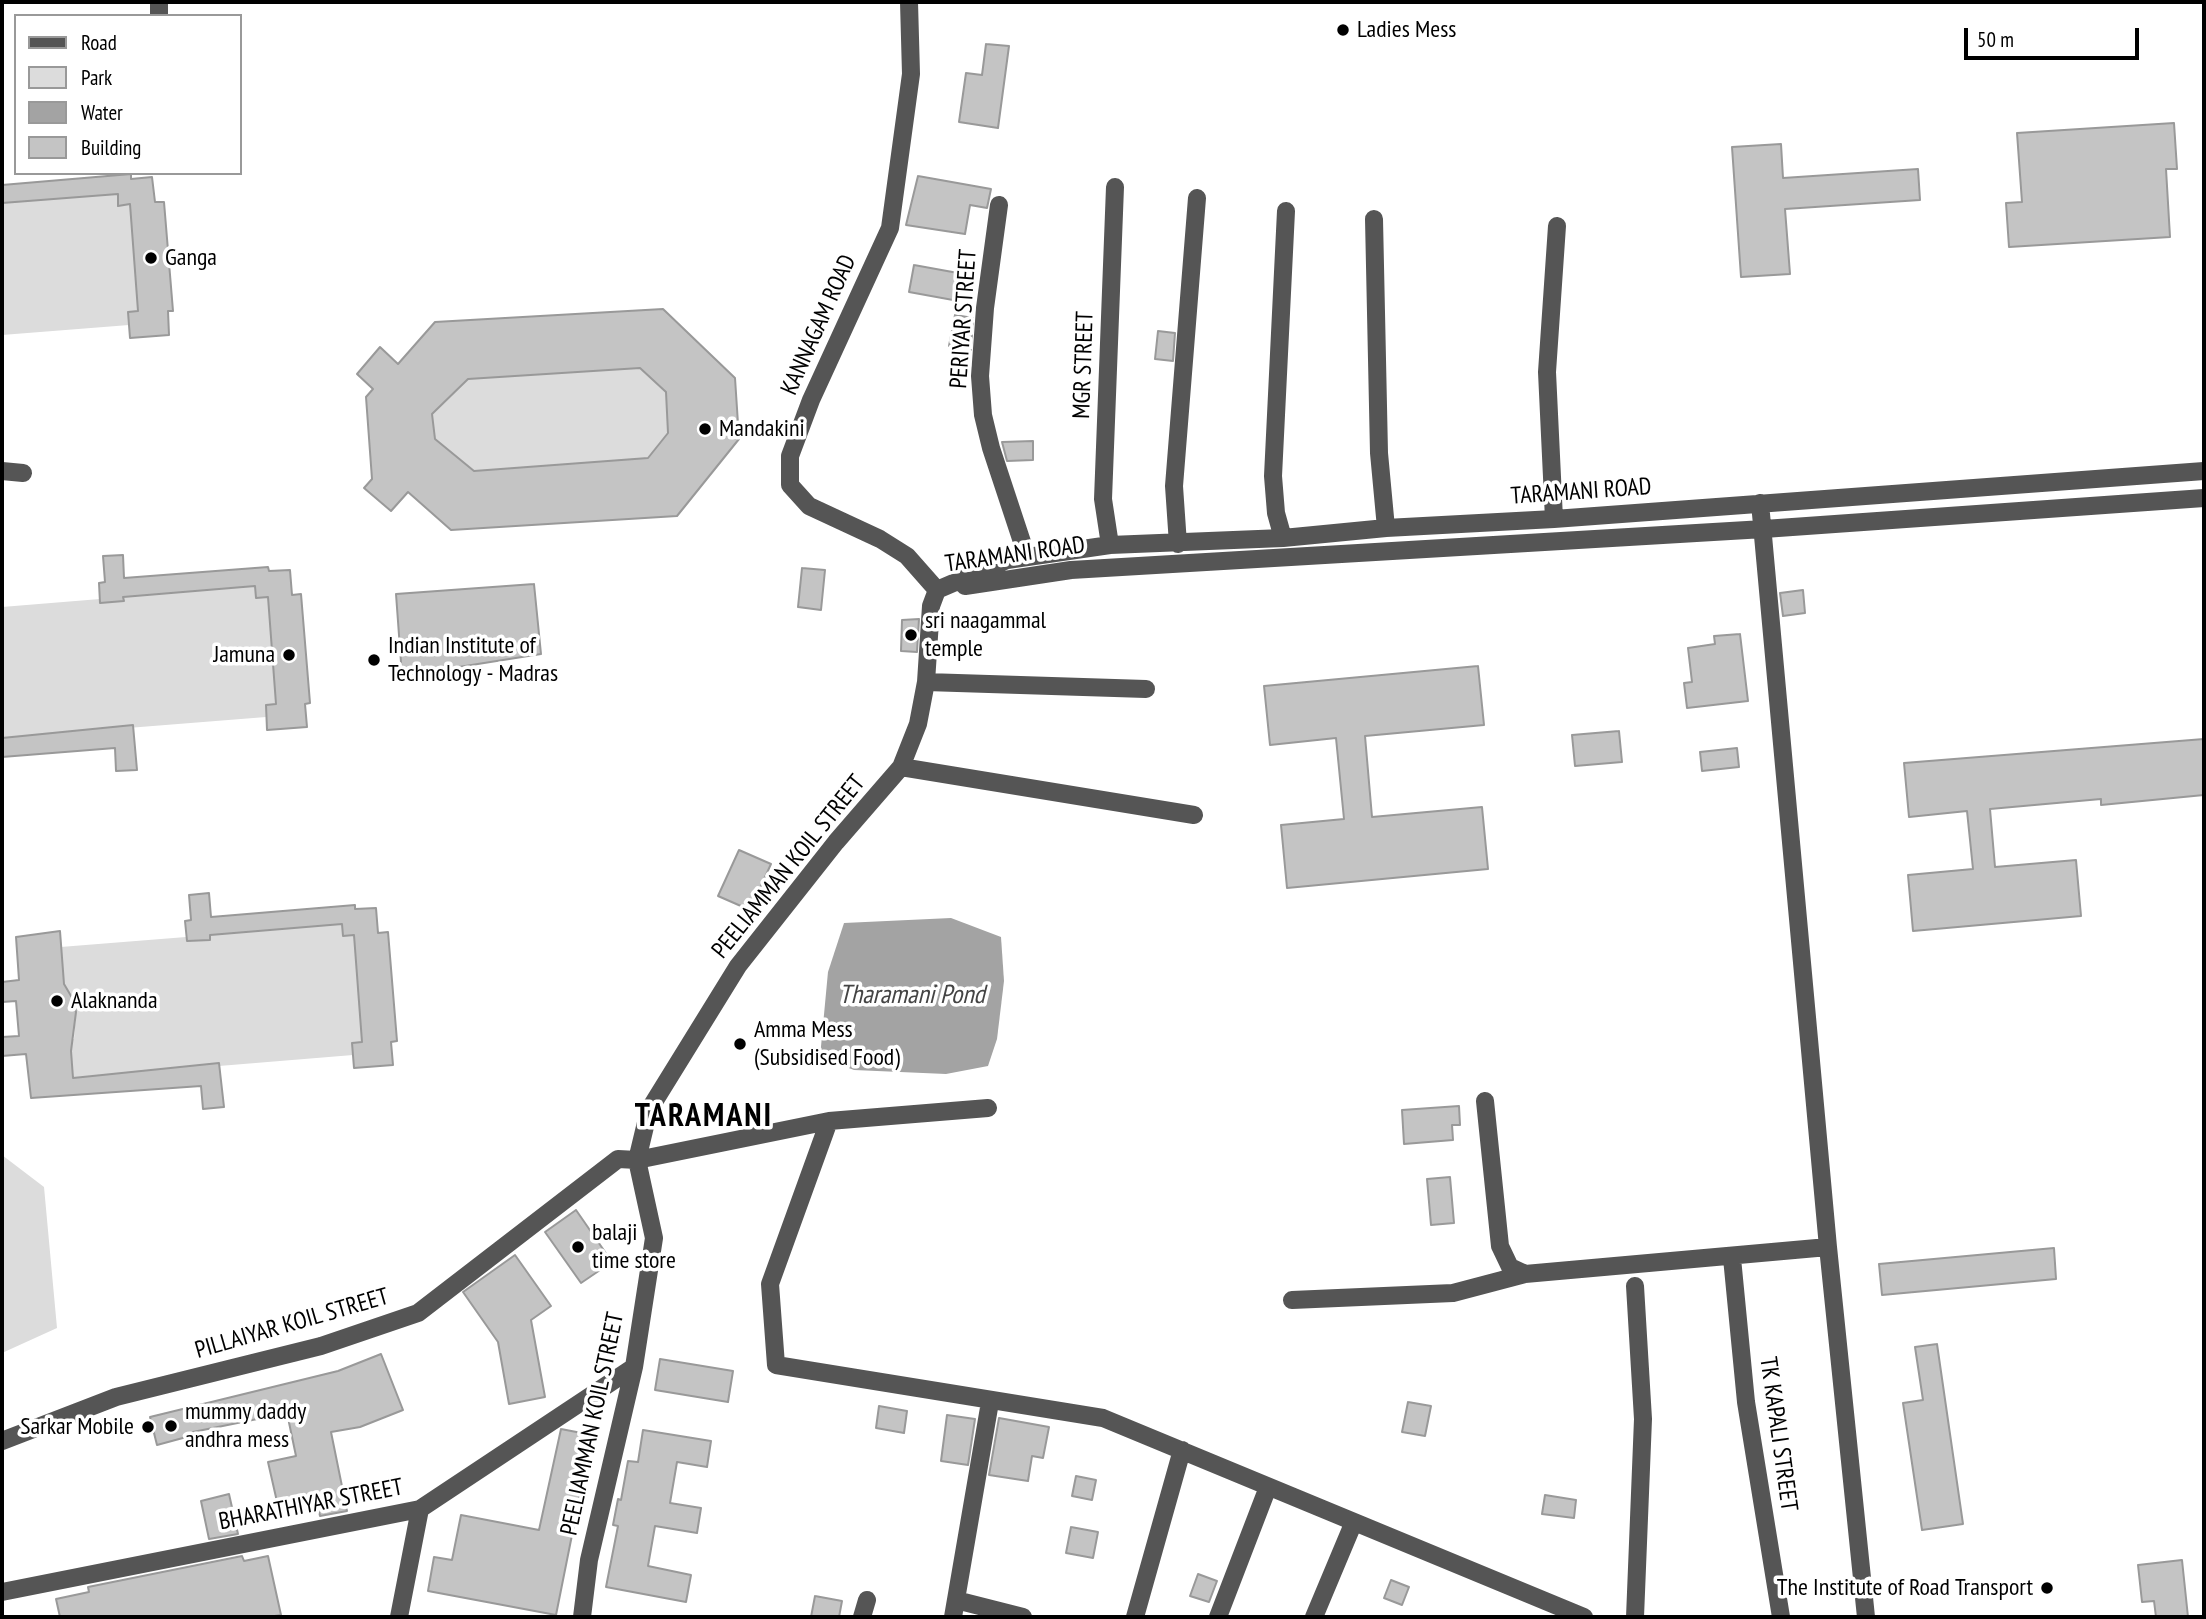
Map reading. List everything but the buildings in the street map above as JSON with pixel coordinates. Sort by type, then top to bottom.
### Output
[{"type":"street","name":"KANNAGAM ROAD","points":[[909,2],[911,74],[890,228],[807,411],[790,456],[790,485],[809,506],[880,539],[907,556],[937,590]]},
{"type":"street","name":"MGR STREET","points":[[1110,545],[1103,499],[1115,187]]},
{"type":"street","points":[[1178,544],[1174,486],[1197,198]]},
{"type":"street","name":"PERIYAR STREET","points":[[999,205],[979,376],[983,415],[991,448],[1027,557]]},
{"type":"street","points":[[1283,538],[1276,513],[1273,477],[1286,211]]},
{"type":"street","points":[[1374,219],[1379,453],[1386,527]]},
{"type":"street","points":[[1554,519],[1547,372],[1557,226]]},
{"type":"street","points":[[2,471],[23,473]]},
{"type":"street","name":"TARAMANI ROAD","points":[[937,590],[1007,560],[1110,545],[1283,538],[1386,527],[1554,519],[2204,471]]},
{"type":"street","name":"TARAMANI ROAD","points":[[937,590],[1071,570],[1765,529],[2204,498]]},
{"type":"street","points":[[1760,503],[1765,529],[1828,1247],[1866,1617]]},
{"type":"street","name":"PEELIAMMAN KOIL STREET","points":[[582,1617],[589,1560],[634,1367],[654,1238],[637,1160],[649,1110],[738,966],[836,842],[901,767],[918,724],[926,682],[931,606],[937,590]]},
{"type":"street","points":[[926,682],[1146,689]]},
{"type":"street","points":[[901,767],[1194,816]]},
{"type":"street","points":[[1485,1101],[1500,1246],[1510,1267],[1525,1274]]},
{"type":"street","points":[[637,1160],[828,1121],[988,1108]]},
{"type":"street","points":[[828,1121],[770,1284],[776,1365],[990,1402],[1103,1418],[1268,1487],[1546,1610],[1584,1617]]},
{"type":"street","name":"PILLAIYAR KOIL STREET","points":[[2,1441],[116,1397],[321,1346],[418,1313],[618,1158],[637,1160]]},
{"type":"street","points":[[1292,1300],[1453,1293],[1525,1274],[1732,1258],[1828,1247]]},
{"type":"street","name":"TK KAPALI STREET","points":[[1732,1258],[1746,1402],[1781,1617]]},
{"type":"street","points":[[1635,1286],[1643,1419],[1635,1617]]},
{"type":"street","name":"BHARATHIYAR STREET","points":[[2,1592],[420,1509],[634,1367]]},
{"type":"street","points":[[990,1402],[954,1609],[1023,1617]]},
{"type":"street","points":[[1135,1617],[1182,1450]]},
{"type":"street","points":[[1218,1617],[1268,1487]]},
{"type":"street","points":[[399,1617],[420,1509]]},
{"type":"street","points":[[1314,1617],[1353,1524]]},
{"type":"green space","points":[[118,194],[119,205],[130,204],[138,311],[129,325],[2,335],[2,203]]},
{"type":"green space","points":[[640,368],[678,404],[666,405],[667,419],[679,419],[648,458],[474,471],[435,439],[432,414],[468,379]]},
{"type":"green space","points":[[255,586],[256,598],[268,597],[276,704],[266,705],[266,717],[2,738],[2,607],[100,599],[101,603],[123,601],[123,597]]},
{"type":"green space","points":[[342,924],[343,936],[354,935],[362,1042],[352,1043],[353,1055],[219,1066],[213,1064],[57,1079],[70,1039],[74,1039],[76,1012],[68,990],[64,991],[48,948],[186,937],[187,941],[204,940],[210,935]]},
{"type":"green space","points":[[2,1155],[44,1187],[57,1328],[2,1353]]},
{"type":"water","name":"Tharamani Pond","points":[[951,918],[1001,937],[1004,981],[997,1039],[988,1066],[946,1074],[854,1070],[820,1057],[828,972],[844,923]]},
{"type":"place","name":"Ladies Mess","points":[[1343,30]]},
{"type":"place","name":"Ganga","points":[[151,258]]},
{"type":"place","name":"Mandakini","points":[[705,429]]},
{"type":"place","name":"sri naagammal temple","points":[[911,635]]},
{"type":"place","name":"Jamuna","points":[[289,655]]},
{"type":"place","name":"Indian Institute of Technology - Madras","points":[[374,660]]},
{"type":"place","name":"Alaknanda","points":[[57,1001]]},
{"type":"place","name":"Amma Mess (Subsidised Food)","points":[[740,1044]]},
{"type":"place","name":"balaji time store","points":[[578,1247]]},
{"type":"place","name":"mummy daddy andhra mess","points":[[171,1426]]},
{"type":"place","name":"Sarkar Mobile","points":[[148,1427]]},
{"type":"place","name":"The Institute of Road Transport","points":[[2047,1588]]},
{"type":"district","name":"TARAMANI","points":[[704,1117]]}]
